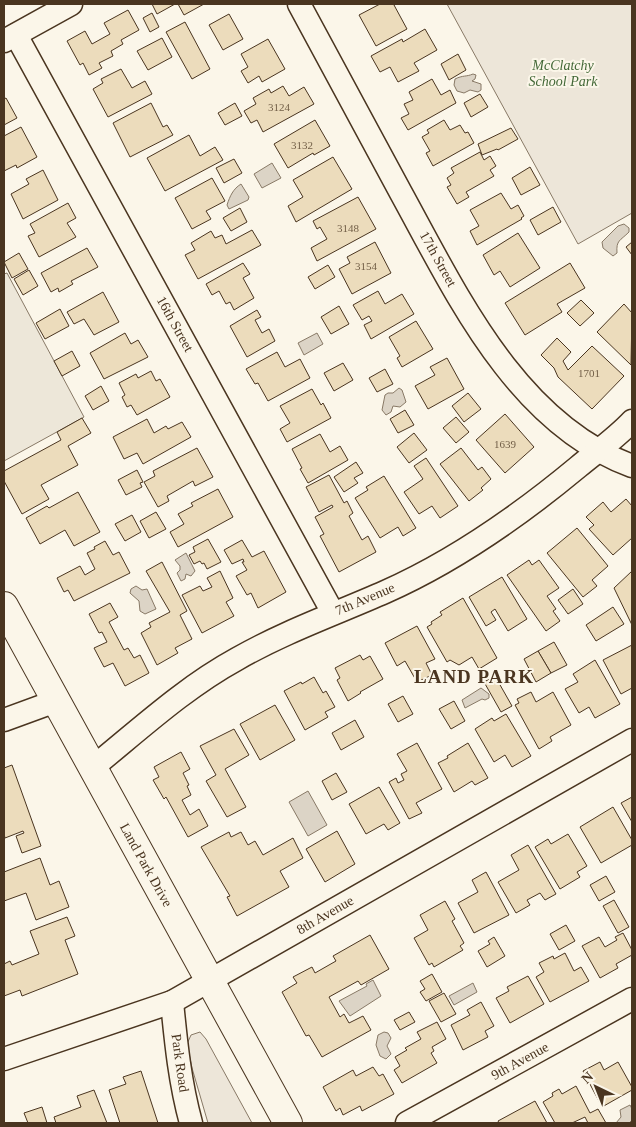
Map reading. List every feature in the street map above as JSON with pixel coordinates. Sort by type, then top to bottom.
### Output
[{"type":"main road","name":"Land Park Drive","points":[[4,606],[288,1123]]},
{"type":"street","points":[[10,38],[71,4]]},
{"type":"street","name":"17th Street","points":[[299,4],[454,289],[477,327],[504,365],[526,392],[578,437],[599,450],[632,466]]},
{"type":"street","name":"16th Street","points":[[10,38],[333,612]]},
{"type":"street","name":"7th Avenue","points":[[92,768],[168,706],[210,676],[267,643],[333,612],[385,592],[469,547],[541,497],[632,421]]},
{"type":"street","points":[[4,720],[56,701]]},
{"type":"street","name":"8th Avenue","points":[[4,1059],[172,1002],[632,740]]},
{"type":"street","name":"9th Avenue","points":[[407,1123],[632,999]]},
{"type":"street","name":"Park Road","points":[[172,1002],[180,1071],[191,1123]]},
{"type":"green space","name":"McClatchy School Park","points":[[447,4],[632,4],[632,213],[578,244]]},
{"type":"green space","points":[[200,1032],[206,1039],[252,1123],[208,1123],[187,1044],[191,1035]]},
{"type":"shaded area","points":[[473,74],[476,75],[472,81],[481,84],[481,90],[478,92],[470,90],[464,93],[457,91],[454,85],[455,79]]},
{"type":"shaded area","points":[[272,163],[281,178],[262,188],[254,174]]},
{"type":"shaded area","points":[[241,184],[249,197],[248,200],[229,209],[227,205],[231,196]]},
{"type":"shaded area","points":[[624,224],[629,228],[629,232],[619,241],[617,253],[613,256],[603,248],[602,242],[618,226]]},
{"type":"shaded area","points":[[7,273],[84,417],[4,461],[4,274]]},
{"type":"shaded area","points":[[317,333],[323,344],[304,355],[298,343]]},
{"type":"shaded area","points":[[399,388],[402,390],[406,402],[400,407],[393,406],[391,412],[386,415],[382,410],[385,395],[393,393]]},
{"type":"shaded area","points":[[186,553],[195,571],[191,576],[186,574],[185,579],[181,581],[177,573],[180,570],[180,566],[175,560]]},
{"type":"shaded area","points":[[136,586],[142,590],[147,589],[156,609],[145,614],[140,611],[139,601],[130,593],[131,589]]},
{"type":"shaded area","points":[[481,688],[489,694],[489,698],[482,699],[465,708],[462,700]]},
{"type":"shaded area","points":[[308,791],[327,825],[308,836],[289,802]]},
{"type":"shaded area","points":[[373,980],[381,996],[350,1016],[339,1001],[367,986],[366,984]]},
{"type":"shaded area","points":[[473,983],[477,992],[454,1005],[449,996]]},
{"type":"shaded area","points":[[384,1032],[388,1033],[391,1038],[387,1046],[391,1054],[386,1059],[380,1056],[376,1045],[378,1035]]},
{"type":"shaded area","points":[[630,1105],[632,1120],[629,1123],[616,1123],[621,1117],[620,1110]]},
{"type":"building","points":[[152,4],[175,4],[157,14]]},
{"type":"building","points":[[178,4],[204,4],[184,15]]},
{"type":"building","points":[[380,4],[396,4],[394,5],[407,29],[376,46],[359,15]]},
{"type":"building","points":[[128,10],[139,30],[121,40],[123,44],[111,51],[113,56],[99,63],[102,68],[89,75],[83,63],[80,65],[67,41],[85,31],[92,44],[110,34],[104,23]]},
{"type":"building","points":[[152,13],[159,27],[150,32],[143,18]]},
{"type":"building","points":[[229,14],[243,39],[223,50],[209,25]]},
{"type":"building","points":[[185,22],[210,69],[192,79],[166,32]]},
{"type":"building","points":[[425,29],[437,50],[414,63],[419,71],[398,82],[390,67],[380,72],[371,56],[402,39],[403,42]]},
{"type":"building","points":[[162,38],[172,57],[148,70],[137,51]]},
{"type":"building","points":[[268,39],[285,69],[262,82],[259,76],[248,83],[241,71],[248,67],[241,54]]},
{"type":"building","points":[[458,54],[466,70],[449,80],[441,64]]},
{"type":"building","points":[[121,69],[132,88],[145,81],[152,94],[108,117],[93,89],[103,83],[101,79]]},
{"type":"building","points":[[432,79],[441,95],[450,90],[456,103],[408,130],[401,118],[409,114],[404,104],[413,100],[409,92]]},
{"type":"building","points":[[283,86],[289,96],[304,87],[314,104],[263,132],[257,120],[251,123],[244,111],[256,104],[253,98],[269,89],[271,93]]},
{"type":"building","points":[[480,94],[488,107],[471,117],[464,103]]},
{"type":"building","points":[[6,98],[17,118],[4,125],[4,99]]},
{"type":"building","points":[[151,103],[163,127],[167,125],[173,135],[130,157],[113,123]]},
{"type":"building","points":[[235,103],[242,116],[225,125],[218,113]]},
{"type":"building","points":[[315,120],[330,146],[314,155],[313,153],[288,168],[274,144]]},
{"type":"building","points":[[444,120],[450,130],[460,125],[465,133],[468,132],[474,143],[433,166],[426,153],[430,151],[422,137],[429,133],[427,130]]},
{"type":"building","points":[[21,127],[37,157],[17,168],[16,165],[4,171],[4,136]]},
{"type":"building","points":[[511,128],[518,139],[498,150],[482,155],[478,144]]},
{"type":"building","points":[[189,135],[200,156],[215,147],[223,160],[165,191],[147,158]]},
{"type":"building","points":[[480,152],[484,160],[490,156],[496,166],[490,170],[494,176],[466,192],[469,197],[457,204],[447,187],[451,185],[447,178],[454,173],[451,168]]},
{"type":"building","points":[[333,157],[352,189],[296,222],[288,206],[303,197],[293,180]]},
{"type":"building","points":[[234,159],[242,173],[224,183],[216,168]]},
{"type":"building","points":[[530,167],[540,185],[521,195],[512,178]]},
{"type":"building","points":[[43,170],[58,200],[23,219],[11,194],[29,184],[26,179]]},
{"type":"building","points":[[212,178],[225,201],[206,211],[211,219],[192,229],[175,198]]},
{"type":"building","points":[[501,193],[511,209],[518,205],[524,216],[522,219],[477,245],[470,231],[479,226],[470,210]]},
{"type":"building","points":[[358,197],[376,229],[317,261],[311,248],[327,239],[320,227],[317,229],[313,221]]},
{"type":"building","points":[[68,203],[76,218],[67,223],[76,237],[39,257],[28,236],[35,233],[30,224]]},
{"type":"building","points":[[553,207],[561,222],[538,235],[530,220]]},
{"type":"building","points":[[240,208],[247,222],[231,231],[223,218]]},
{"type":"building","points":[[252,230],[261,245],[198,279],[185,255],[195,250],[191,243],[211,231],[215,238],[222,235],[226,244]]},
{"type":"building","points":[[518,233],[540,268],[510,287],[500,271],[494,275],[483,255]]},
{"type":"building","points":[[375,242],[391,273],[352,294],[339,269],[350,263],[347,257]]},
{"type":"building","points":[[632,242],[632,255],[626,247]]},
{"type":"building","points":[[87,248],[98,267],[71,281],[73,284],[59,292],[58,288],[51,292],[41,273]]},
{"type":"building","points":[[19,253],[28,269],[12,278],[4,262]]},
{"type":"building","points":[[243,263],[250,274],[243,278],[254,298],[234,310],[230,302],[226,304],[219,291],[212,295],[206,284]]},
{"type":"building","points":[[570,263],[585,288],[557,304],[562,312],[525,335],[505,303]]},
{"type":"building","points":[[328,265],[335,277],[315,289],[308,277]]},
{"type":"building","points":[[29,270],[38,286],[23,295],[14,279]]},
{"type":"building","points":[[378,291],[385,304],[402,294],[414,314],[371,339],[364,325],[372,321],[369,316],[362,320],[353,305]]},
{"type":"building","points":[[103,292],[119,322],[94,335],[84,319],[74,324],[67,312]]},
{"type":"building","points":[[581,300],[594,313],[580,326],[567,313]]},
{"type":"building","points":[[624,304],[632,313],[631,365],[597,332]]},
{"type":"building","points":[[339,306],[349,324],[331,334],[321,317]]},
{"type":"building","points":[[60,309],[69,326],[45,339],[36,323]]},
{"type":"building","points":[[257,310],[261,317],[255,320],[262,333],[269,329],[275,341],[247,357],[230,326]]},
{"type":"building","points":[[416,321],[433,349],[402,367],[397,358],[400,356],[389,337]]},
{"type":"building","points":[[125,333],[131,344],[138,340],[148,357],[104,379],[90,353]]},
{"type":"building","points":[[557,338],[571,352],[563,361],[568,370],[592,346],[624,376],[592,409],[558,377],[554,368],[541,355]]},
{"type":"building","points":[[72,351],[80,366],[62,376],[54,361]]},
{"type":"building","points":[[277,352],[285,367],[300,359],[310,378],[268,401],[258,383],[255,384],[246,369]]},
{"type":"building","points":[[447,358],[464,389],[428,409],[415,386],[435,375],[430,367]]},
{"type":"building","points":[[343,363],[353,380],[334,391],[324,373]]},
{"type":"building","points":[[385,369],[393,384],[377,392],[369,378]]},
{"type":"building","points":[[151,371],[156,381],[160,379],[170,397],[137,415],[131,405],[127,407],[122,397],[125,395],[119,383],[136,374],[138,378]]},
{"type":"building","points":[[101,386],[109,401],[93,410],[85,396]]},
{"type":"building","points":[[312,389],[321,405],[323,403],[331,418],[287,442],[280,429],[290,423],[280,406]]},
{"type":"building","points":[[468,393],[481,409],[464,422],[452,406]]},
{"type":"building","points":[[405,410],[414,425],[398,433],[390,419]]},
{"type":"building","points":[[505,414],[534,447],[505,473],[476,440]]},
{"type":"building","points":[[456,417],[469,432],[456,443],[443,428]]},
{"type":"building","points":[[82,418],[91,433],[68,446],[78,465],[41,485],[49,499],[22,514],[4,481],[4,471],[61,440],[57,432]]},
{"type":"building","points":[[147,419],[154,433],[166,426],[168,429],[182,422],[191,437],[143,464],[137,453],[124,459],[113,437]]},
{"type":"building","points":[[414,433],[427,450],[409,463],[397,447]]},
{"type":"building","points":[[320,434],[330,452],[340,446],[348,460],[308,483],[292,449]]},
{"type":"building","points":[[197,448],[213,477],[195,486],[193,481],[167,496],[169,501],[158,507],[144,482],[155,476],[153,471]]},
{"type":"building","points":[[461,448],[478,470],[482,467],[491,479],[481,488],[483,490],[469,501],[440,464]]},
{"type":"building","points":[[426,458],[458,506],[440,518],[432,506],[419,514],[404,492],[423,479],[414,466]]},
{"type":"building","points":[[356,462],[363,473],[354,478],[358,483],[344,492],[334,477]]},
{"type":"building","points":[[137,470],[143,482],[140,483],[142,487],[126,495],[118,480]]},
{"type":"building","points":[[329,475],[344,503],[347,501],[353,513],[349,516],[362,540],[368,536],[376,552],[339,572],[320,536],[324,534],[315,517],[333,507],[332,505],[319,512],[306,487]]},
{"type":"building","points":[[384,476],[416,528],[403,536],[398,527],[380,538],[355,498],[368,490],[366,487]]},
{"type":"building","points":[[218,489],[233,517],[178,547],[170,532],[184,524],[178,514],[193,506],[191,503]]},
{"type":"building","points":[[78,492],[100,532],[74,546],[65,530],[40,544],[26,518]]},
{"type":"building","points":[[626,499],[632,506],[632,538],[613,555],[589,529],[594,525],[586,517],[603,502],[611,512]]},
{"type":"building","points":[[156,512],[166,529],[149,538],[140,521]]},
{"type":"building","points":[[132,515],[141,532],[125,541],[115,524]]},
{"type":"building","points":[[577,528],[608,566],[592,580],[597,586],[583,597],[547,553]]},
{"type":"building","points":[[208,539],[221,562],[207,569],[204,563],[202,564],[200,561],[194,564],[189,555],[195,552],[193,547]]},
{"type":"building","points":[[242,540],[252,557],[264,551],[286,592],[258,608],[251,593],[247,595],[236,576],[247,570],[242,562],[244,562],[243,559],[232,564],[224,550]]},
{"type":"building","points":[[105,541],[113,555],[119,552],[130,573],[74,601],[68,590],[64,592],[57,578],[80,566],[85,575],[95,569],[87,553]]},
{"type":"building","points":[[529,560],[532,565],[539,560],[559,588],[547,596],[556,609],[553,611],[560,621],[546,631],[507,575]]},
{"type":"building","points":[[162,562],[187,611],[180,615],[192,639],[175,648],[178,653],[157,665],[141,633],[151,627],[149,623],[170,612],[146,571]]},
{"type":"building","points":[[220,571],[233,598],[226,602],[234,616],[202,633],[182,595],[200,586],[203,591],[212,587],[207,578]]},
{"type":"building","points":[[632,571],[632,625],[614,588]]},
{"type":"building","points":[[502,577],[527,619],[508,631],[495,609],[491,612],[496,620],[486,626],[469,597]]},
{"type":"building","points":[[573,589],[583,604],[568,614],[558,600]]},
{"type":"building","points":[[463,598],[497,658],[479,669],[472,657],[459,665],[450,660],[447,662],[427,627],[442,615],[440,612]]},
{"type":"building","points":[[110,603],[118,617],[109,622],[124,650],[128,648],[134,658],[140,655],[149,673],[125,686],[113,663],[104,667],[94,648],[107,642],[102,632],[99,633],[89,614]]},
{"type":"building","points":[[613,607],[624,624],[596,641],[586,625]]},
{"type":"building","points":[[417,626],[435,659],[426,663],[432,675],[417,682],[405,661],[397,666],[385,643]]},
{"type":"building","points":[[554,642],[567,665],[551,673],[538,651]]},
{"type":"building","points":[[632,645],[632,688],[621,694],[603,660]]},
{"type":"building","points":[[538,651],[551,673],[536,682],[524,659]]},
{"type":"building","points":[[360,655],[363,660],[370,656],[383,679],[348,701],[337,680],[340,678],[335,668]]},
{"type":"building","points":[[595,660],[620,704],[595,718],[589,707],[579,713],[565,689],[578,682],[573,674]]},
{"type":"building","points":[[495,676],[512,706],[501,712],[484,682]]},
{"type":"building","points":[[314,677],[323,693],[326,691],[335,707],[325,712],[328,717],[305,730],[284,691]]},
{"type":"building","points":[[531,692],[536,702],[553,692],[571,725],[550,737],[552,741],[539,749],[515,705],[519,703],[517,699]]},
{"type":"building","points":[[403,696],[413,714],[398,722],[388,704]]},
{"type":"building","points":[[454,701],[465,721],[451,729],[439,709]]},
{"type":"building","points":[[275,705],[295,740],[260,760],[240,724]]},
{"type":"building","points":[[506,714],[531,756],[512,767],[505,755],[494,762],[475,729],[492,718],[494,721]]},
{"type":"building","points":[[355,720],[364,737],[341,750],[332,733]]},
{"type":"building","points":[[234,729],[249,755],[225,769],[246,807],[227,817],[206,781],[216,775],[200,746]]},
{"type":"building","points":[[417,743],[442,789],[416,803],[422,813],[409,819],[389,782],[396,778],[398,783],[404,780],[401,774],[407,771],[397,754]]},
{"type":"building","points":[[468,743],[488,778],[475,785],[472,781],[454,792],[438,763]]},
{"type":"building","points":[[181,752],[190,769],[183,773],[189,785],[187,786],[191,795],[182,800],[190,815],[199,809],[208,826],[188,837],[166,797],[164,799],[153,780],[159,777],[154,767]]},
{"type":"building","points":[[12,765],[41,846],[22,853],[16,836],[24,833],[23,831],[5,838],[4,834],[4,768]]},
{"type":"building","points":[[336,773],[347,792],[332,800],[322,781]]},
{"type":"building","points":[[379,787],[400,823],[388,830],[384,824],[366,834],[349,804]]},
{"type":"building","points":[[632,797],[632,822],[621,803]]},
{"type":"building","points":[[613,807],[632,840],[632,845],[601,863],[580,827]]},
{"type":"building","points":[[337,831],[355,864],[325,882],[306,849]]},
{"type":"building","points":[[229,832],[231,837],[241,832],[248,845],[255,841],[263,855],[293,838],[303,858],[280,871],[289,887],[237,916],[227,897],[230,896],[201,847]]},
{"type":"building","points":[[568,834],[587,866],[577,872],[580,877],[560,889],[535,847],[548,839],[551,844]]},
{"type":"building","points":[[528,845],[556,894],[545,900],[540,893],[527,900],[530,905],[516,913],[498,882],[519,870],[511,855]]},
{"type":"building","points":[[40,858],[50,885],[59,881],[69,907],[36,920],[26,893],[4,901],[4,872]]},
{"type":"building","points":[[486,872],[509,915],[474,933],[458,903],[478,892],[472,880]]},
{"type":"building","points":[[606,876],[615,892],[599,901],[590,885]]},
{"type":"building","points":[[614,900],[629,927],[618,933],[603,906]]},
{"type":"building","points":[[445,901],[455,919],[452,921],[464,943],[460,946],[463,950],[434,967],[432,963],[429,965],[414,938],[428,930],[420,915]]},
{"type":"building","points":[[67,917],[75,936],[65,940],[78,974],[22,996],[20,990],[4,996],[4,964],[10,961],[12,965],[39,954],[30,931]]},
{"type":"building","points":[[566,925],[575,941],[559,950],[550,934]]},
{"type":"building","points":[[623,933],[632,950],[632,955],[616,964],[618,968],[600,978],[582,946],[599,937],[605,947],[617,940],[615,937]]},
{"type":"building","points":[[370,935],[389,969],[361,985],[358,981],[329,997],[340,1017],[344,1014],[349,1023],[363,1016],[371,1030],[322,1057],[309,1035],[306,1036],[282,992],[297,983],[293,977],[312,967],[315,973],[336,961],[333,956]]},
{"type":"building","points":[[494,937],[505,956],[487,967],[478,951],[490,944],[488,941]]},
{"type":"building","points":[[565,953],[574,971],[581,967],[589,981],[550,1002],[536,977],[544,972],[539,963],[553,956],[554,959]]},
{"type":"building","points":[[432,974],[442,992],[426,1001],[420,992],[425,989],[420,981]]},
{"type":"building","points":[[528,976],[544,1004],[510,1023],[496,998],[509,991],[507,987]]},
{"type":"building","points":[[444,993],[456,1014],[441,1022],[429,1001]]},
{"type":"building","points":[[481,1002],[494,1026],[485,1031],[488,1037],[463,1050],[451,1025],[470,1015],[467,1010]]},
{"type":"building","points":[[409,1012],[415,1022],[400,1030],[394,1020]]},
{"type":"building","points":[[437,1022],[446,1039],[432,1047],[434,1051],[431,1053],[437,1063],[402,1083],[394,1070],[400,1066],[395,1057],[407,1050],[405,1048],[421,1039],[417,1032]]},
{"type":"building","points":[[600,1062],[604,1070],[618,1062],[632,1087],[632,1090],[602,1107],[583,1071]]},
{"type":"building","points":[[373,1067],[379,1076],[383,1074],[394,1094],[362,1111],[360,1106],[343,1115],[340,1108],[336,1111],[323,1087],[353,1070],[356,1076]]},
{"type":"building","points":[[141,1071],[158,1123],[120,1123],[109,1090],[126,1084],[123,1077]]},
{"type":"building","points":[[576,1086],[590,1113],[598,1109],[606,1123],[588,1123],[585,1117],[572,1123],[555,1123],[543,1102],[553,1096],[552,1093],[559,1089],[562,1094]]},
{"type":"building","points":[[94,1090],[107,1123],[56,1123],[54,1117],[81,1107],[77,1096]]},
{"type":"building","points":[[535,1101],[547,1123],[499,1123],[498,1121]]},
{"type":"building","points":[[42,1107],[47,1123],[28,1123],[24,1113]]},
{"type":"district","name":"LAND PARK","points":[[474,676]]}]
